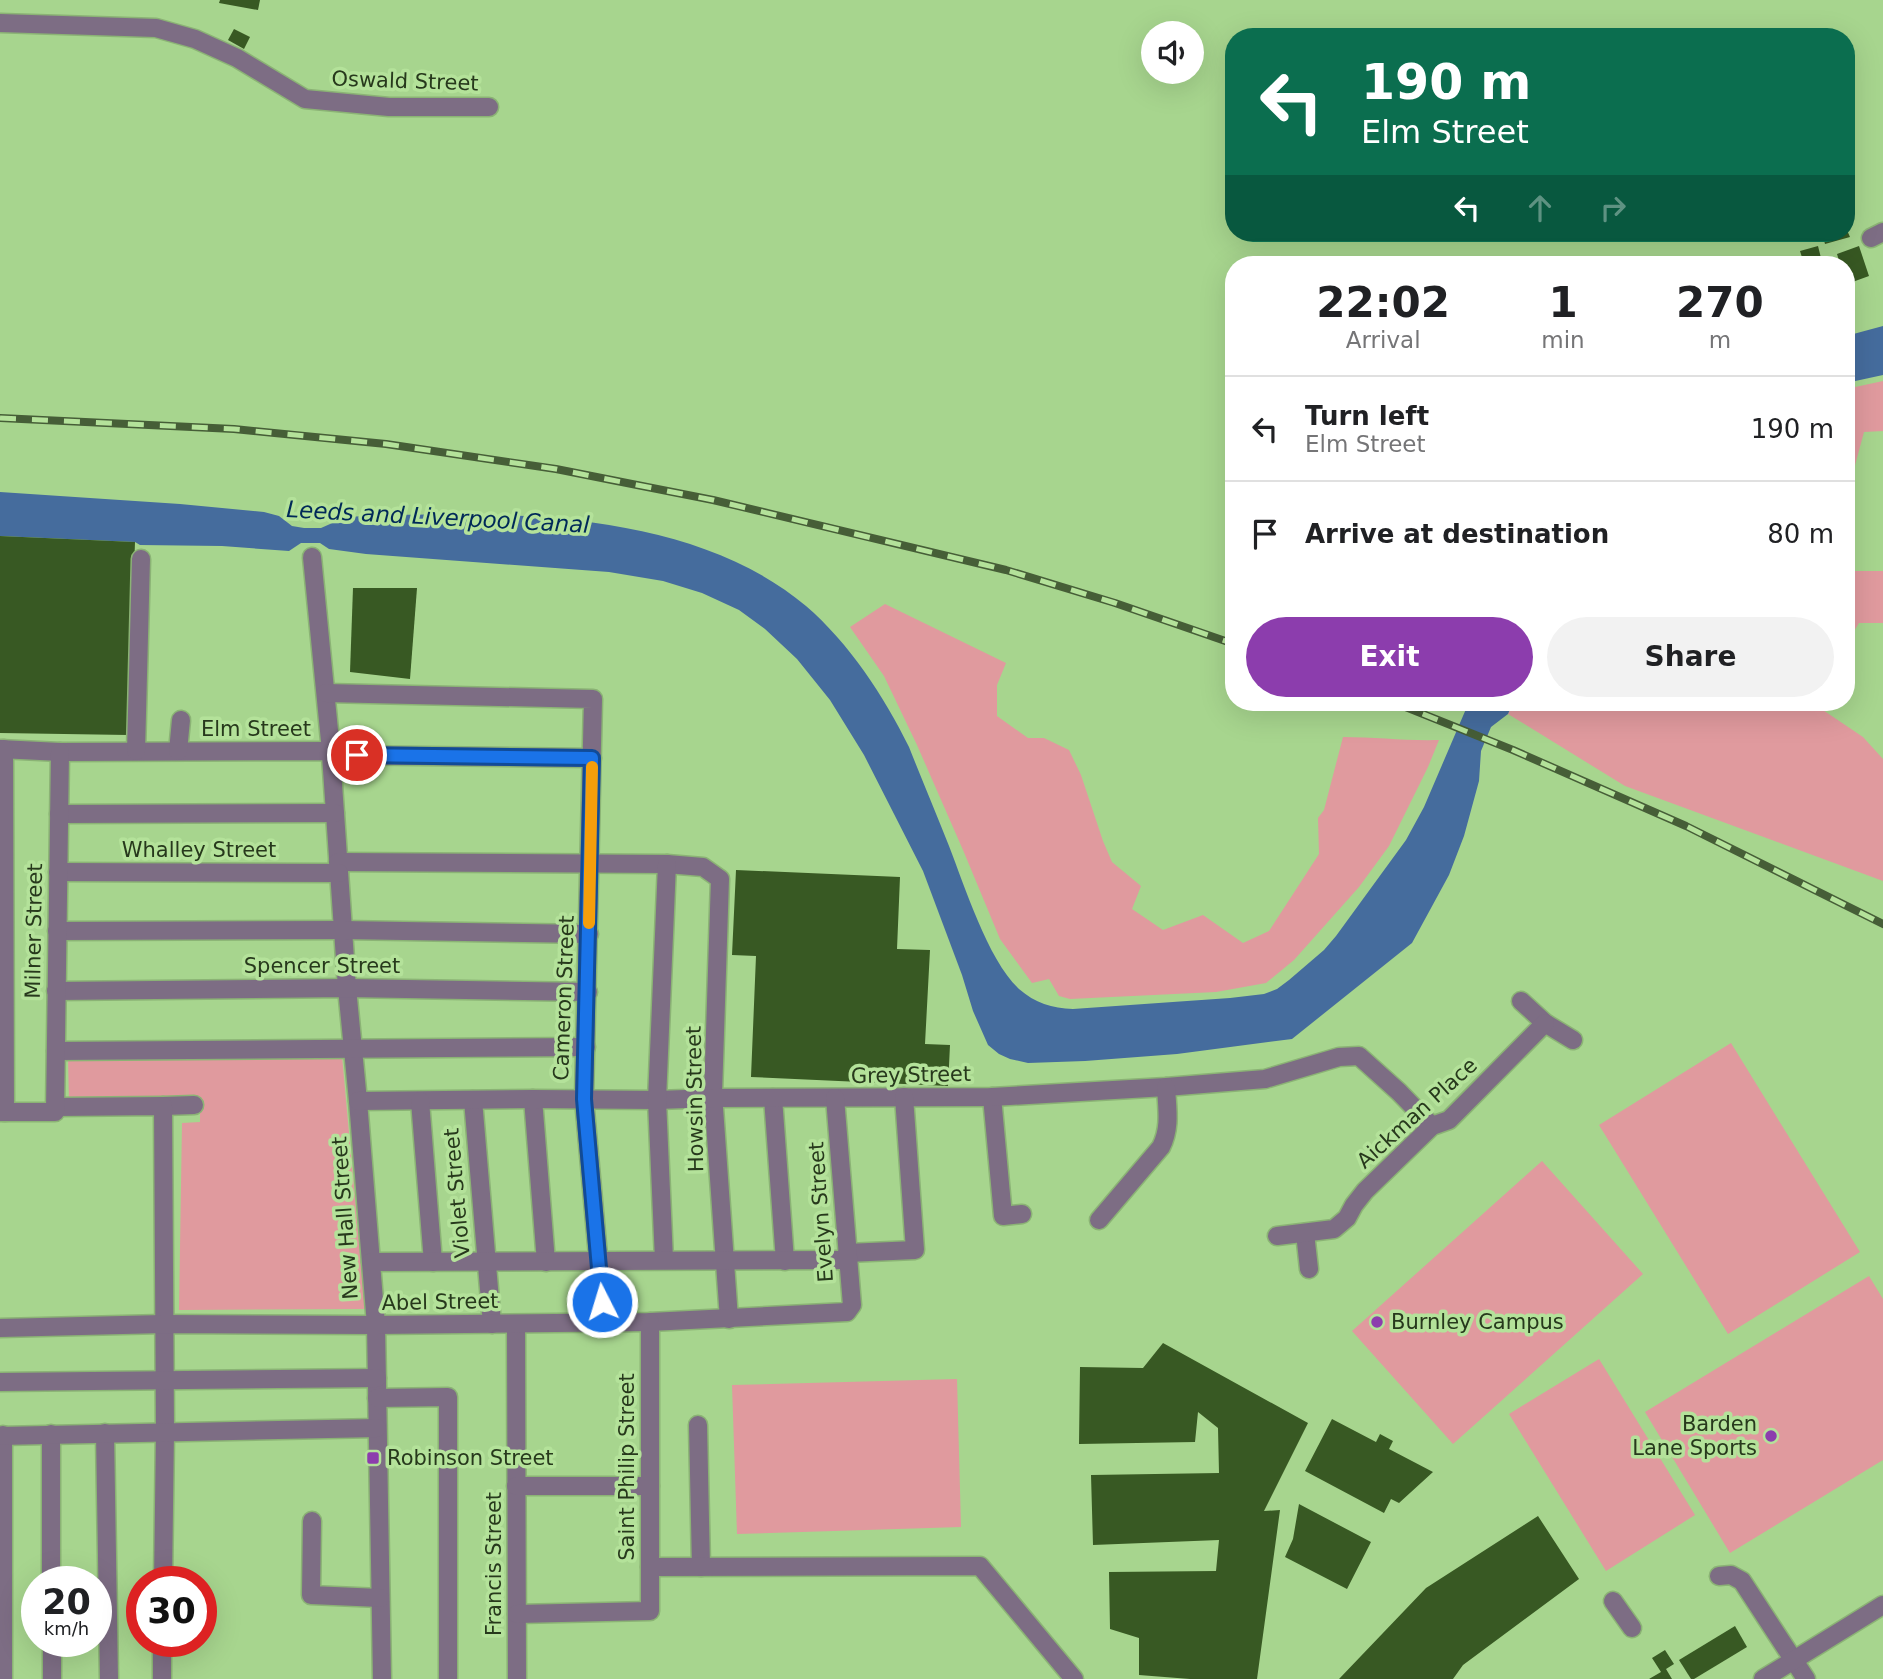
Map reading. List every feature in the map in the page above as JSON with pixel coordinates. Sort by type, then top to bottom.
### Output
[{"type":"street","name":"Oswald Street","points":[[0,23],[156,28],[195,39],[237,58],[305,99],[389,107],[489,107]]},
{"type":"street","name":"New Hall Street","points":[[312,557],[326,693],[347,988],[376,1325],[382,1679]]},
{"type":"street","points":[[136,751],[141,559]]},
{"type":"street","name":"Cameron Street","points":[[326,693],[593,699],[584,1099],[604,1323]]},
{"type":"street","points":[[178,751],[181,720]]},
{"type":"street","points":[[2,749],[3,1112],[194,1105]]},
{"type":"street","name":"Elm Street","points":[[2,749],[592,758]]},
{"type":"street","name":"Milner Street","points":[[55,1109],[60,751]]},
{"type":"street","points":[[59,814],[335,813]]},
{"type":"street","points":[[664,1260],[657,1100],[667,864]]},
{"type":"street","name":"Whalley Street","points":[[58,872],[667,864],[702,867],[720,879]]},
{"type":"street","name":"Howsin Street","points":[[720,879],[714,1098],[729,1319]]},
{"type":"street","points":[[57,931],[343,930],[589,934]]},
{"type":"street","name":"Spencer Street","points":[[56,991],[347,988],[588,992]]},
{"type":"street","points":[[1521,1001],[1545,1023],[1573,1040]]},
{"type":"street","name":"Aickman Place","points":[[1277,1236],[1334,1229],[1347,1218],[1353,1205],[1365,1191],[1432,1126],[1449,1120],[1545,1023]]},
{"type":"street","points":[[55,1051],[586,1047]]},
{"type":"street","name":"Grey Street","points":[[358,1101],[992,1097],[1265,1079],[1339,1057],[1359,1056],[1432,1126]]},
{"type":"street","points":[[1099,1220],[1161,1147],[1168,1126],[1166,1087]]},
{"type":"street","points":[[371,1262],[785,1261],[915,1250],[904,1097]]},
{"type":"street","points":[[992,1097],[1003,1216],[1022,1214]]},
{"type":"street","points":[[774,1098],[785,1261]]},
{"type":"street","name":"Evelyn Street","points":[[835,1098],[852,1305],[847,1312],[839,1314]]},
{"type":"street","points":[[533,1099],[546,1262]]},
{"type":"street","name":"Violet Street","points":[[473,1100],[492,1324]]},
{"type":"street","points":[[420,1101],[433,1262]]},
{"type":"street","points":[[163,1106],[163,1566]]},
{"type":"street","points":[[1305,1233],[1309,1269]]},
{"type":"street","name":"Abel Street","points":[[0,1328],[163,1324],[604,1323],[839,1314]]},
{"type":"street","name":"Saint Philip Street","points":[[517,1614],[650,1611],[650,1322]]},
{"type":"street","name":"Francis Street","points":[[516,1324],[517,1679]]},
{"type":"street","points":[[0,1382],[377,1378]]},
{"type":"street","points":[[377,1398],[448,1397],[448,1679]]},
{"type":"street","points":[[698,1425],[701,1567]]},
{"type":"street","points":[[4,1679],[1,1435],[377,1428]]},
{"type":"street","points":[[105,1433],[109,1679]]},
{"type":"street","points":[[51,1434],[51,1566]]},
{"type":"street","points":[[516,1486],[650,1486]]},
{"type":"street","points":[[312,1521],[311,1595],[380,1598]]},
{"type":"street","points":[[650,1567],[980,1566],[1073,1679]]},
{"type":"street","points":[[1719,1576],[1731,1575],[1742,1581],[1806,1679]]},
{"type":"street","points":[[1613,1601],[1632,1628]]},
{"type":"street","points":[[1763,1679],[1883,1605]]},
{"type":"street","points":[[52,1657],[52,1679]]},
{"type":"street","points":[[162,1657],[162,1679]]},
{"type":"shaded area","points":[[1883,381],[1883,431],[1864,432],[1855,465],[1855,387]]},
{"type":"shaded area","points":[[1855,571],[1883,571],[1883,623],[1859,623],[1855,629]]},
{"type":"shaded area","points":[[885,604],[1006,663],[997,685],[997,716],[1028,738],[1044,738],[1069,750],[1081,775],[1112,862],[1141,886],[1132,909],[1163,930],[1203,915],[1243,943],[1269,931],[1319,854],[1318,818],[1324,810],[1343,737],[1439,740],[1389,846],[1359,887],[1294,960],[1266,983],[1216,992],[1070,999],[1059,996],[1049,979],[1032,983],[1000,939],[917,745],[884,676],[850,627]]},
{"type":"shaded area","points":[[1509,711],[1824,711],[1863,737],[1883,759],[1883,881],[1625,786],[1508,714]]},
{"type":"shaded area","points":[[1731,1043],[1860,1252],[1728,1334],[1599,1125]]},
{"type":"shaded area","points":[[342,1056],[365,1309],[179,1310],[182,1123],[200,1122],[200,1100],[69,1101],[68,1058]]},
{"type":"shaded area","points":[[1542,1161],[1643,1274],[1453,1444],[1352,1331]]},
{"type":"shaded area","name":"Barden Lane Sports","points":[[1869,1276],[1883,1299],[1883,1460],[1730,1553],[1645,1412]]},
{"type":"shaded area","points":[[1599,1359],[1695,1515],[1606,1571],[1509,1414]]},
{"type":"shaded area","points":[[957,1379],[961,1527],[737,1534],[732,1385]]},
{"type":"water","points":[[1883,326],[1883,375],[1855,381],[1855,334]]},
{"type":"water","name":"Leeds and Liverpool Canal","points":[[0,492],[264,512],[279,516],[292,526],[304,528],[321,528],[346,517],[478,514],[537,517],[596,523],[654,534],[709,551],[760,574],[806,606],[851,653],[909,747],[978,922],[997,960],[1025,994],[1044,1004],[1073,1009],[1230,998],[1264,994],[1277,989],[1324,950],[1406,840],[1424,807],[1465,711],[1509,711],[1491,727],[1481,751],[1479,781],[1464,836],[1449,875],[1412,943],[1292,1039],[1177,1054],[1028,1063],[1010,1059],[988,1045],[973,1011],[923,871],[864,755],[830,700],[797,659],[765,629],[739,610],[702,593],[663,581],[609,572],[366,554],[329,549],[320,543],[301,543],[289,551],[0,536]]},
{"type":"building","points":[[220,0],[260,0],[258,10],[219,3]]},
{"type":"building","points":[[234,29],[250,37],[244,49],[228,40]]},
{"type":"building","points":[[1818,246],[1820,256],[1802,256],[1800,251]]},
{"type":"building","points":[[1859,246],[1869,276],[1855,281],[1855,256],[1837,254]]},
{"type":"building","points":[[0,536],[135,542],[128,735],[0,733]]},
{"type":"building","points":[[353,588],[417,588],[410,679],[350,672]]},
{"type":"building","points":[[736,870],[900,877],[897,949],[930,950],[925,1044],[950,1045],[948,1086],[751,1077],[756,956],[732,955]]},
{"type":"building","points":[[1163,1343],[1308,1423],[1264,1511],[1280,1510],[1257,1679],[1190,1679],[1139,1675],[1139,1638],[1110,1629],[1109,1572],[1216,1571],[1219,1540],[1093,1545],[1091,1475],[1219,1473],[1218,1428],[1198,1412],[1195,1442],[1079,1444],[1080,1367],[1143,1368]]},
{"type":"building","points":[[1332,1419],[1376,1442],[1380,1434],[1393,1441],[1389,1449],[1433,1472],[1399,1503],[1391,1499],[1384,1513],[1305,1471]]},
{"type":"building","points":[[1299,1504],[1371,1542],[1347,1589],[1285,1557],[1293,1539]]},
{"type":"building","points":[[1538,1516],[1579,1579],[1463,1665],[1453,1679],[1339,1679],[1426,1588]]},
{"type":"building","points":[[1735,1626],[1747,1647],[1691,1679],[1679,1660]]},
{"type":"building","points":[[1665,1650],[1674,1664],[1666,1669],[1672,1679],[1649,1679],[1661,1672],[1652,1658]]},
{"type":"railway","points":[[0,418],[234,429],[386,444],[556,469],[713,500],[1006,570],[1115,603],[1225,641]]},
{"type":"railway","points":[[1416,711],[1513,750],[1686,826],[1883,924]]},
{"type":"slow traffic","points":[[589,923],[592,767]]},
{"type":"place","name":"Burnley Campus","points":[[1377,1322]]},
{"type":"place","name":"Barden Lane Sports","points":[[1771,1436]]},
{"type":"place","name":"Robinson Street","points":[[373,1458]]},
{"type":"route","points":[[357,755],[592,758],[584,1099],[602,1302]]}]
